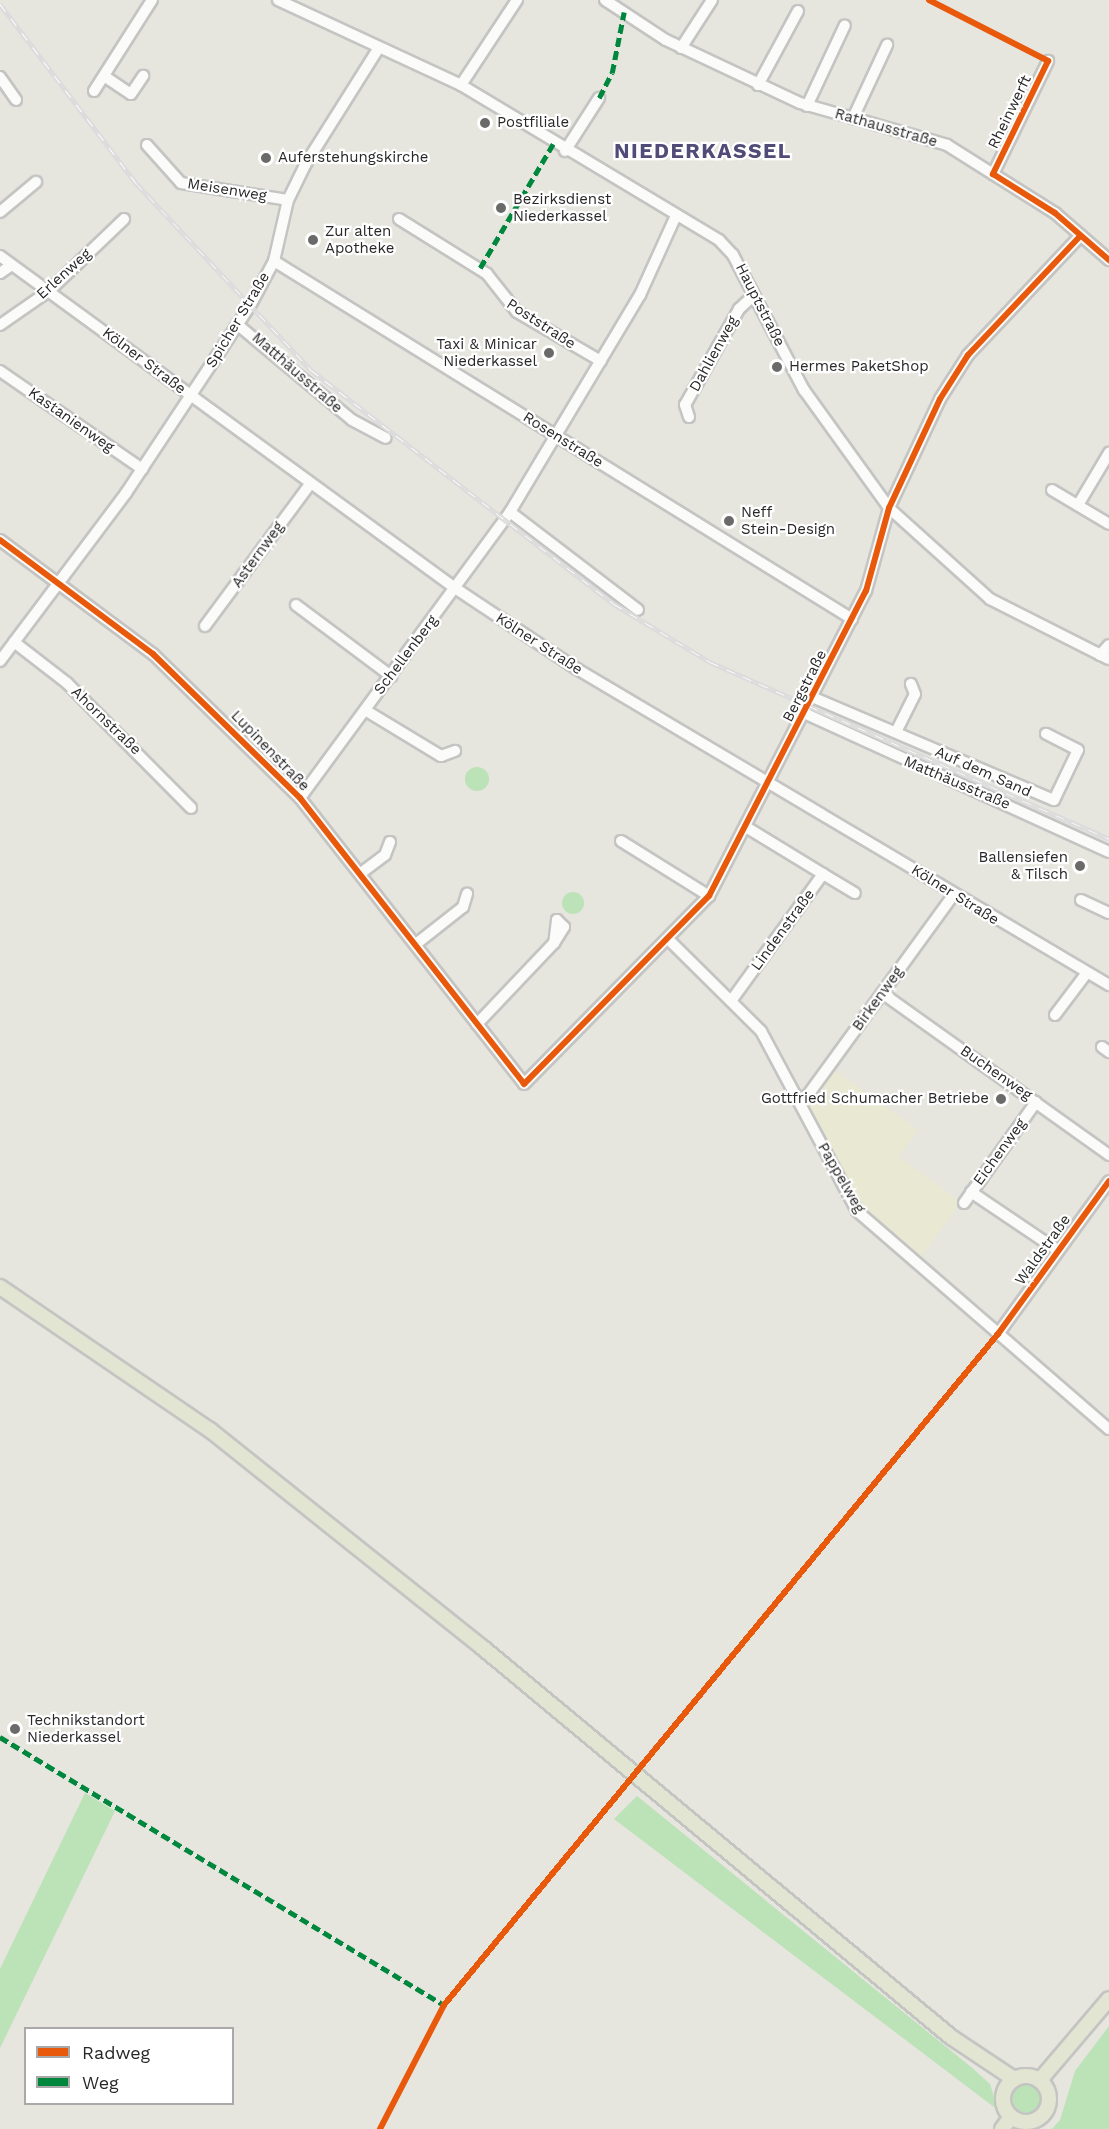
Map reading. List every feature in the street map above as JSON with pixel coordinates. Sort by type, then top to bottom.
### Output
[{"type":"main road","points":[[0,1287],[124,1368],[318,1515],[951,2037],[1014,2079],[1040,2080]]},
{"type":"main road","points":[[1040,2080],[1109,2000]]},
{"type":"main road","points":[[951,2037],[1004,2092],[1011,2116]]},
{"type":"main road","points":[[1004,2092],[1014,2079]]},
{"type":"main road","points":[[1011,2116],[1025,2121],[1044,2113],[1048,2092],[1040,2080]]},
{"type":"main road","points":[[1002,2129],[1011,2116]]},
{"type":"street","points":[[94,91],[152,0]]},
{"type":"street","name":"Hauptstraße","points":[[278,0],[297,4],[378,49],[461,85],[675,218],[719,240],[733,255],[804,390],[889,508],[990,599],[1105,657]]},
{"type":"street","points":[[461,85],[517,0]]},
{"type":"street","name":"Rathausstraße","points":[[605,0],[681,48],[807,106],[947,145],[993,174],[1080,236],[1109,260]]},
{"type":"street","points":[[681,48],[712,0]]},
{"type":"street","points":[[758,85],[798,12]]},
{"type":"street","points":[[807,106],[845,25]]},
{"type":"street","points":[[853,118],[887,45]]},
{"type":"street","name":"Spicher Straße","points":[[0,661],[142,469],[238,326],[274,261],[288,200],[378,49]]},
{"type":"street","name":"Rheinwerft","points":[[993,174],[1048,61]]},
{"type":"street","points":[[104,76],[131,94],[143,76]]},
{"type":"street","points":[[0,77],[16,100]]},
{"type":"street","points":[[565,151],[599,98]]},
{"type":"street","name":"Meisenweg","points":[[147,145],[181,183],[288,200]]},
{"type":"street","points":[[0,212],[36,182]]},
{"type":"street","name":"Schellenberg","points":[[300,798],[510,512],[640,295],[675,218]]},
{"type":"street","name":"Erlenweg","points":[[0,325],[49,291],[124,219]]},
{"type":"street","name":"Poststraße","points":[[399,219],[487,274],[517,312],[601,361]]},
{"type":"street","name":"Bergstraße","points":[[500,1053],[524,1084],[669,940],[709,896],[852,620],[889,508],[940,399],[968,355],[1080,236]]},
{"type":"street","name":"Kölner Straße","points":[[0,256],[455,588],[768,784],[1086,974],[1109,985]]},
{"type":"street","name":"Rosenstraße","points":[[274,261],[852,620]]},
{"type":"street","points":[[0,273],[12,265]]},
{"type":"street","name":"Dahlienweg","points":[[689,417],[686,405],[739,309],[753,296]]},
{"type":"street","name":"Matthäusstraße","points":[[238,326],[352,420],[386,438]]},
{"type":"street","name":"Kastanienweg","points":[[0,371],[142,469]]},
{"type":"street","points":[[1078,505],[1109,453]]},
{"type":"street","name":"Asternweg","points":[[205,626],[310,484]]},
{"type":"street","points":[[1052,490],[1109,524]]},
{"type":"street","points":[[510,512],[638,610]]},
{"type":"street","name":"Lupinenstraße","points":[[0,540],[153,654],[300,798],[500,1053]]},
{"type":"street","points":[[296,605],[391,675]]},
{"type":"street","name":"Ahornstraße","points":[[14,642],[67,683],[191,808]]},
{"type":"street","points":[[1105,657],[1109,645]]},
{"type":"street","points":[[896,732],[915,694],[911,684]]},
{"type":"street","name":"Auf dem Sand","points":[[812,697],[1054,800],[1078,750],[1046,734]]},
{"type":"street","points":[[365,710],[441,756],[455,752]]},
{"type":"street","name":"Matthäusstraße","points":[[804,713],[1109,852]]},
{"type":"street","name":"Lindenstraße","points":[[731,1001],[824,874],[746,827]]},
{"type":"street","points":[[621,841],[709,896]]},
{"type":"street","points":[[361,873],[385,855],[390,842]]},
{"type":"street","points":[[824,874],[855,893]]},
{"type":"street","points":[[416,944],[463,906],[467,894]]},
{"type":"street","name":"Birkenweg","points":[[798,1100],[808,1095],[954,894]]},
{"type":"street","points":[[1081,900],[1109,913]]},
{"type":"street","name":"Pappelweg","points":[[669,940],[761,1031],[857,1211],[1109,1429]]},
{"type":"street","points":[[477,1024],[554,943]]},
{"type":"street","points":[[1055,1016],[1086,974]]},
{"type":"street","name":"Buchenweg","points":[[882,993],[1109,1155]]},
{"type":"street","name":"Eichenweg","points":[[964,1203],[1036,1102]]},
{"type":"street","name":"Waldstraße","points":[[998,1334],[1109,1181]]},
{"type":"street","points":[[971,1192],[1057,1251]]},
{"type":"shaded area","points":[[832,1068],[918,1130],[899,1157],[961,1202],[919,1260],[860,1210],[804,1106]]},
{"type":"green space","points":[[477,767],[486,770],[489,779],[486,788],[477,791],[468,788],[465,779],[468,770]]},
{"type":"green space","points":[[573,892],[581,895],[584,903],[581,911],[573,914],[565,911],[562,903],[565,895]]},
{"type":"green space","points":[[85,1793],[115,1811],[0,2048],[0,1969]]},
{"type":"green space","points":[[637,1796],[971,2067],[990,2084],[998,2110],[614,1819]]},
{"type":"green space","points":[[1109,2026],[1109,2129],[1052,2129],[1060,2120],[1075,2071]]},
{"type":"green space","points":[[1026,2081],[1039,2086],[1044,2099],[1039,2112],[1026,2117],[1013,2112],[1008,2099],[1013,2086]]},
{"type":"railway","points":[[0,4],[136,183],[311,370],[614,604],[710,662],[1109,839]]},
{"type":"marked path","points":[[599,98],[612,73],[624,12]]},
{"type":"marked path","points":[[480,268],[553,144]]},
{"type":"marked path","points":[[0,1737],[444,2005]]},
{"type":"cycle path","points":[[929,0],[1048,61],[993,174],[1055,213],[1109,260]]},
{"type":"cycle path","points":[[0,540],[153,654],[300,798],[524,1084],[709,896],[866,591],[889,508],[940,399],[968,355],[1080,236]]},
{"type":"cycle path","points":[[380,2129],[444,2005],[998,1334],[1109,1181]]},
{"type":"place","name":"Postfiliale","points":[[485,123]]},
{"type":"place","name":"Auferstehungskirche","points":[[266,158]]},
{"type":"place","name":"Bezirksdienst Niederkassel","points":[[501,208]]},
{"type":"place","name":"Zur alten Apotheke","points":[[313,240]]},
{"type":"place","name":"Taxi & Minicar Niederkassel","points":[[549,353]]},
{"type":"place","name":"Hermes PaketShop","points":[[777,367]]},
{"type":"place","name":"Neff Stein-Design","points":[[729,521]]},
{"type":"place","name":"Ballensiefen & Tilsch","points":[[1080,866]]},
{"type":"place","name":"Gottfried Schumacher Betriebe","points":[[1001,1099]]},
{"type":"place","name":"Technikstandort Niederkassel","points":[[15,1729]]},
{"type":"district","name":"NIEDERKASSEL","points":[[703,151]]}]
